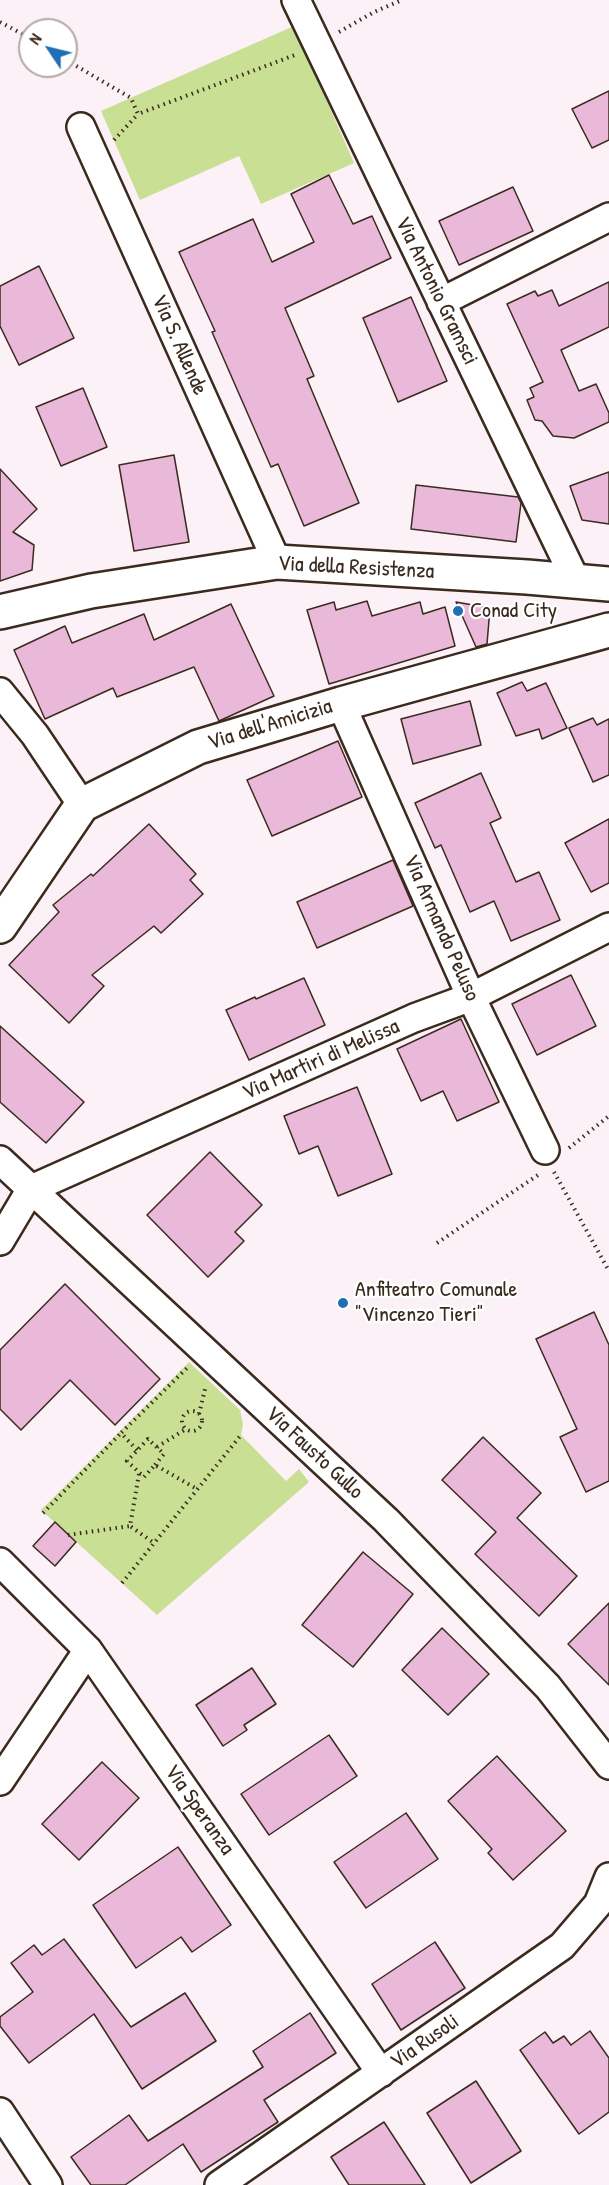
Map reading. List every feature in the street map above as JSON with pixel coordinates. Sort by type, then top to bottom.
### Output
[{"type":"street","name":"Via Antonio Gramsci","points":[[296,0],[576,581]]},
{"type":"street","name":"Via S. Allende","points":[[81,128],[277,562]]},
{"type":"street","points":[[441,302],[609,217]]},
{"type":"street","name":"Via della Resistenza","points":[[0,612],[91,591],[277,562],[609,584]]},
{"type":"street","name":"Via dell'Amicizia","points":[[0,926],[82,805],[198,747],[340,704],[606,638]]},
{"type":"street","points":[[0,692],[35,735],[82,805]]},
{"type":"street","name":"Via Armando Peluso","points":[[340,704],[471,997],[551,1158]]},
{"type":"street","name":"Via Martiri di Melissa","points":[[31,1189],[414,1018],[471,997],[609,927]]},
{"type":"street","name":"Via Fausto Gullo","points":[[0,1160],[386,1520],[548,1687],[609,1765]]},
{"type":"street","points":[[0,1241],[31,1189]]},
{"type":"street","name":"Via Speranza","points":[[0,1562],[88,1650],[381,2073]]},
{"type":"street","points":[[0,1780],[88,1650]]},
{"type":"street","name":"Via Rusoli","points":[[219,2185],[562,1946],[598,1904],[609,1877]]},
{"type":"street","points":[[0,2112],[48,2185]]},
{"type":"path","points":[[114,140],[138,114],[301,53],[374,12],[402,0]]},
{"type":"path","points":[[0,22],[18,32]]},
{"type":"path","points":[[78,67],[131,98],[138,114]]},
{"type":"path","points":[[437,1243],[609,1116]]},
{"type":"path","points":[[559,1180],[609,1271]]},
{"type":"path","points":[[43,1513],[191,1364]]},
{"type":"path","points":[[199,1414],[190,1411],[184,1415],[182,1424],[186,1430],[192,1432],[201,1426],[202,1420],[199,1414],[208,1380]]},
{"type":"path","points":[[157,1447],[186,1430]]},
{"type":"path","points":[[121,1433],[137,1450]]},
{"type":"path","points":[[122,1583],[241,1435]]},
{"type":"path","points":[[147,1439],[164,1454],[144,1476],[127,1461],[137,1450],[147,1439]]},
{"type":"path","points":[[155,1465],[197,1489]]},
{"type":"path","points":[[130,1526],[140,1473]]},
{"type":"path","points":[[68,1535],[130,1526],[154,1543]]},
{"type":"green space","points":[[294,26],[354,163],[261,204],[239,156],[140,200],[101,111]]},
{"type":"green space","points":[[189,1362],[240,1410],[243,1424],[241,1435],[286,1481],[299,1469],[309,1482],[157,1615],[41,1510]]},
{"type":"building","points":[[609,91],[609,140],[592,148],[572,109]]},
{"type":"building","points":[[329,175],[353,224],[372,216],[391,258],[285,308],[314,376],[307,379],[359,503],[304,526],[278,464],[271,467],[212,332],[215,331],[179,252],[253,219],[272,262],[314,242],[291,194]]},
{"type":"building","points":[[513,187],[533,231],[459,265],[439,221]]},
{"type":"building","points":[[39,266],[74,338],[19,365],[0,326],[0,286]]},
{"type":"building","points":[[609,282],[609,327],[561,350],[579,391],[596,384],[609,413],[609,422],[574,438],[553,436],[542,421],[535,420],[527,400],[534,397],[530,388],[543,382],[507,304],[535,291],[538,296],[552,290],[559,306]]},
{"type":"building","points":[[411,297],[447,381],[398,402],[363,318]]},
{"type":"building","points":[[83,388],[107,447],[61,466],[36,407]]},
{"type":"building","points":[[174,455],[189,542],[134,551],[119,465]]},
{"type":"building","points":[[0,469],[37,509],[13,532],[34,545],[32,570],[0,581]]},
{"type":"building","points":[[609,472],[609,524],[582,520],[570,486]]},
{"type":"building","points":[[416,485],[518,497],[521,503],[516,542],[411,529]]},
{"type":"building","points":[[367,601],[372,616],[420,602],[423,614],[445,607],[455,646],[329,684],[307,610],[334,602],[336,610]]},
{"type":"building","points":[[456,602],[490,608],[487,644],[476,647]]},
{"type":"building","points":[[231,604],[274,696],[219,721],[194,667],[117,697],[113,688],[45,719],[14,650],[65,626],[72,643],[144,614],[154,640]]},
{"type":"building","points":[[522,682],[527,691],[546,683],[567,728],[542,739],[539,729],[516,736],[497,693]]},
{"type":"building","points":[[470,701],[481,745],[413,764],[401,719]]},
{"type":"building","points":[[593,718],[597,725],[609,719],[609,775],[593,782],[569,728]]},
{"type":"building","points":[[338,741],[362,797],[272,836],[247,780]]},
{"type":"building","points":[[481,773],[501,818],[490,823],[516,882],[539,872],[560,920],[511,941],[494,901],[470,912],[441,845],[435,848],[415,803]]},
{"type":"building","points":[[609,819],[609,883],[591,892],[565,843]]},
{"type":"building","points":[[149,824],[196,874],[190,880],[203,894],[161,933],[154,926],[92,975],[104,986],[69,1023],[9,965],[59,912],[53,905],[91,874],[93,876]]},
{"type":"building","points":[[393,860],[413,906],[317,948],[297,902]]},
{"type":"building","points":[[571,975],[596,1026],[537,1055],[512,1004]]},
{"type":"building","points":[[304,978],[325,1025],[249,1060],[226,1010]]},
{"type":"building","points":[[461,1019],[499,1102],[457,1121],[443,1091],[421,1101],[397,1049]]},
{"type":"building","points":[[0,1026],[84,1102],[46,1143],[0,1102]]},
{"type":"building","points":[[357,1087],[392,1174],[338,1196],[318,1146],[299,1154],[284,1116]]},
{"type":"building","points":[[210,1152],[262,1205],[235,1232],[244,1241],[208,1277],[147,1215]]},
{"type":"building","points":[[65,1284],[160,1379],[115,1425],[70,1380],[21,1430],[0,1409],[0,1350]]},
{"type":"building","points":[[594,1312],[609,1345],[609,1481],[586,1492],[560,1437],[577,1429],[536,1339]]},
{"type":"building","points":[[483,1437],[541,1493],[517,1518],[577,1576],[539,1616],[475,1554],[496,1532],[442,1480]]},
{"type":"building","points":[[55,1522],[76,1542],[55,1566],[33,1546]]},
{"type":"building","points":[[363,1552],[413,1594],[353,1667],[302,1625]]},
{"type":"building","points":[[609,1603],[609,1685],[568,1644]]},
{"type":"building","points":[[442,1628],[489,1674],[448,1715],[402,1670]]},
{"type":"building","points":[[252,1668],[276,1704],[244,1725],[247,1730],[223,1746],[196,1705]]},
{"type":"building","points":[[329,1735],[357,1776],[269,1835],[241,1794]]},
{"type":"building","points":[[497,1756],[566,1831],[513,1880],[488,1853],[492,1849],[448,1801]]},
{"type":"building","points":[[102,1762],[139,1798],[79,1860],[42,1824]]},
{"type":"building","points":[[406,1813],[438,1859],[366,1908],[334,1862]]},
{"type":"building","points":[[178,1847],[231,1925],[192,1952],[181,1937],[136,1968],[93,1905]]},
{"type":"building","points":[[64,1939],[131,2027],[185,1993],[216,2041],[142,2089],[94,2014],[29,2063],[0,2026],[0,2017],[33,1992],[11,1963],[34,1945],[42,1955]]},
{"type":"building","points":[[435,1942],[465,1988],[401,2030],[372,1984]]},
{"type":"building","points":[[310,2013],[336,2053],[264,2100],[278,2122],[201,2172],[183,2144],[125,2185],[91,2185],[71,2157],[129,2115],[148,2141],[263,2067],[253,2051]]},
{"type":"building","points":[[590,2031],[609,2058],[609,2112],[579,2134],[520,2050],[545,2032],[553,2043],[564,2036],[571,2045]]},
{"type":"building","points":[[476,2081],[521,2151],[471,2183],[427,2113]]},
{"type":"building","points":[[384,2122],[425,2185],[349,2185],[331,2157]]},
{"type":"place","name":"Conad City","points":[[458,611]]},
{"type":"place","name":"Anfiteatro Comunale \"Vincenzo Tieri\"","points":[[343,1303]]}]
